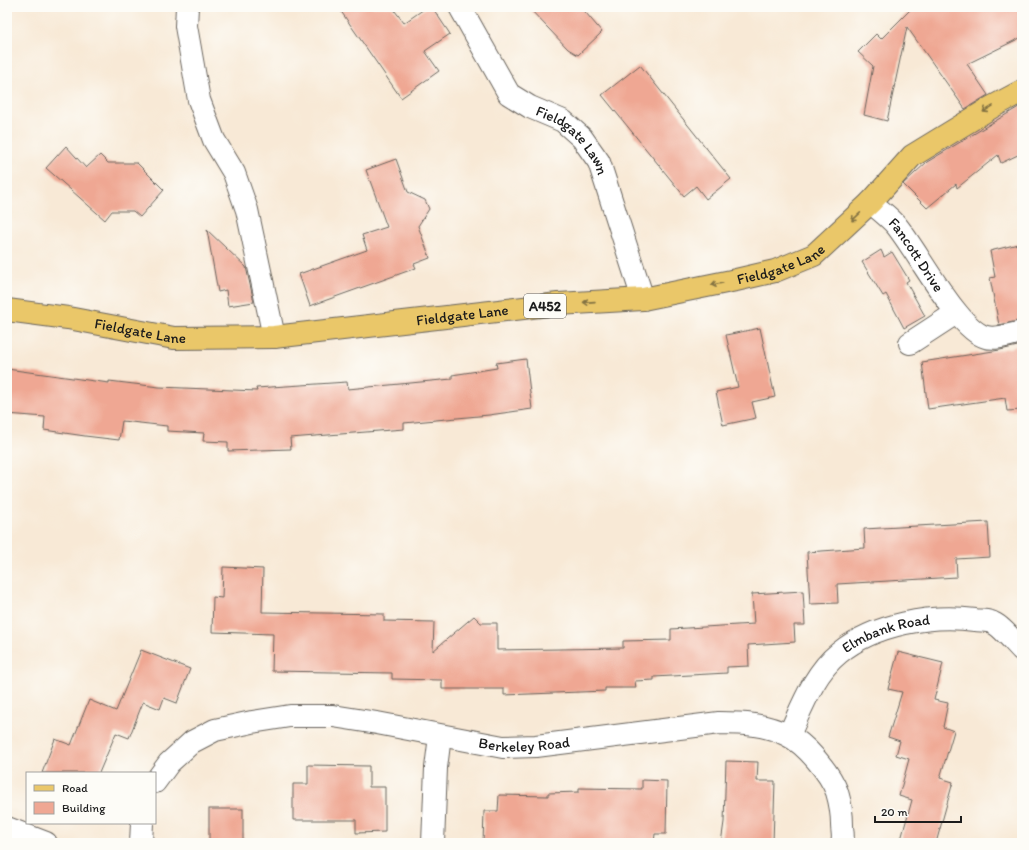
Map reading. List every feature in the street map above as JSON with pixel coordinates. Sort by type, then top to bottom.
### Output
[{"type":"main road","name":"Fieldgate Lane","points":[[7,310],[68,318],[174,338],[274,337],[558,304],[643,299],[775,271],[814,255],[871,202],[912,156],[992,107],[1022,91]]},
{"type":"street","points":[[187,7],[186,26],[199,100],[214,140],[234,173],[247,210],[274,337]]},
{"type":"street","name":"Fieldgate Lawn","points":[[460,7],[510,94],[530,107],[563,121],[582,138],[599,162],[643,299]]},
{"type":"street","name":"Fancott Drive","points":[[871,202],[896,225],[956,313],[980,334],[986,337],[997,337],[1022,332]]},
{"type":"street","points":[[910,343],[956,313]]},
{"type":"street","name":"Elmbank Road","points":[[789,735],[814,683],[828,664],[839,652],[873,632],[911,622],[962,618],[994,623],[1022,650]]},
{"type":"street","name":"Berkeley Road","points":[[156,781],[169,763],[192,742],[215,730],[290,716],[333,716],[503,747],[536,746],[719,723],[766,726],[789,735],[807,749],[822,768],[836,791],[842,813],[842,843]]},
{"type":"street","points":[[434,843],[436,768],[440,736]]},
{"type":"street","points":[[141,843],[142,824]]},
{"type":"street","points":[[7,828],[46,843]]},
{"type":"building","points":[[338,7],[392,7],[404,23],[427,7],[432,7],[450,34],[425,51],[439,71],[401,98]]},
{"type":"building","points":[[528,7],[581,7],[602,32],[578,55],[568,49]]},
{"type":"building","points":[[913,7],[1022,7],[1022,37],[967,64],[988,95],[965,109],[907,27],[887,121],[864,115],[873,66],[858,52],[876,34],[881,39]]},
{"type":"building","points":[[640,65],[731,179],[706,199],[696,186],[684,196],[602,95]]},
{"type":"building","points":[[1022,105],[1022,153],[1001,163],[998,155],[957,188],[956,184],[927,208],[903,184],[927,162]]},
{"type":"building","points":[[66,146],[86,168],[100,155],[108,163],[137,163],[164,190],[140,217],[133,211],[112,211],[105,220],[46,168]]},
{"type":"building","points":[[396,159],[408,192],[425,200],[429,209],[418,226],[430,258],[414,264],[416,268],[310,306],[299,274],[367,250],[362,235],[387,227],[366,170]]},
{"type":"building","points":[[207,230],[246,267],[254,302],[228,306],[226,290],[218,292]]},
{"type":"building","points":[[1022,243],[1022,320],[999,325],[990,278],[995,277],[990,251]]},
{"type":"building","points":[[881,250],[884,257],[892,252],[909,280],[906,282],[925,316],[904,328],[886,294],[883,296],[862,262]]},
{"type":"building","points":[[760,328],[775,397],[752,402],[756,418],[723,425],[716,392],[738,387],[726,335]]},
{"type":"building","points":[[1022,345],[1022,410],[1007,411],[1005,398],[928,409],[922,362],[1000,350]]},
{"type":"building","points":[[526,359],[532,409],[489,415],[404,423],[404,429],[290,438],[291,449],[228,451],[228,442],[203,441],[204,433],[167,431],[167,426],[122,421],[119,440],[85,436],[44,430],[45,417],[7,414],[7,369],[109,383],[109,381],[159,387],[257,391],[256,388],[347,382],[348,389],[452,379],[452,375],[497,368],[496,363]]},
{"type":"building","points":[[988,522],[990,557],[956,559],[957,577],[837,584],[838,603],[810,604],[807,552],[865,548],[864,529]]},
{"type":"building","points":[[223,567],[263,569],[262,612],[384,614],[384,621],[434,622],[433,651],[474,616],[481,623],[497,623],[497,650],[623,648],[623,641],[671,640],[671,629],[754,624],[752,594],[803,591],[805,625],[794,625],[795,642],[748,645],[749,666],[727,667],[727,673],[654,677],[654,680],[635,681],[636,688],[605,688],[605,691],[504,695],[504,689],[442,689],[442,680],[392,679],[392,673],[272,671],[273,634],[212,632],[213,597],[222,598]]},
{"type":"building","points":[[141,650],[190,669],[177,703],[164,698],[160,709],[143,702],[129,738],[116,733],[99,772],[42,772],[55,739],[71,745],[89,700],[116,711]]},
{"type":"building","points":[[898,652],[943,663],[934,700],[948,703],[943,727],[954,731],[940,778],[953,782],[936,843],[900,843],[912,800],[899,796],[909,759],[896,755],[900,741],[888,737],[902,692],[888,689]]},
{"type":"building","points":[[726,761],[758,762],[757,781],[775,781],[773,843],[721,843],[724,822]]},
{"type":"building","points":[[308,765],[369,766],[369,787],[385,787],[385,832],[356,833],[356,820],[293,820],[293,784],[308,784]]},
{"type":"building","points":[[642,780],[667,781],[666,834],[655,834],[654,843],[483,843],[484,811],[498,811],[499,795],[548,796],[548,793],[579,792],[579,788],[642,789]]},
{"type":"building","points":[[209,809],[243,809],[243,843],[209,843]]}]
